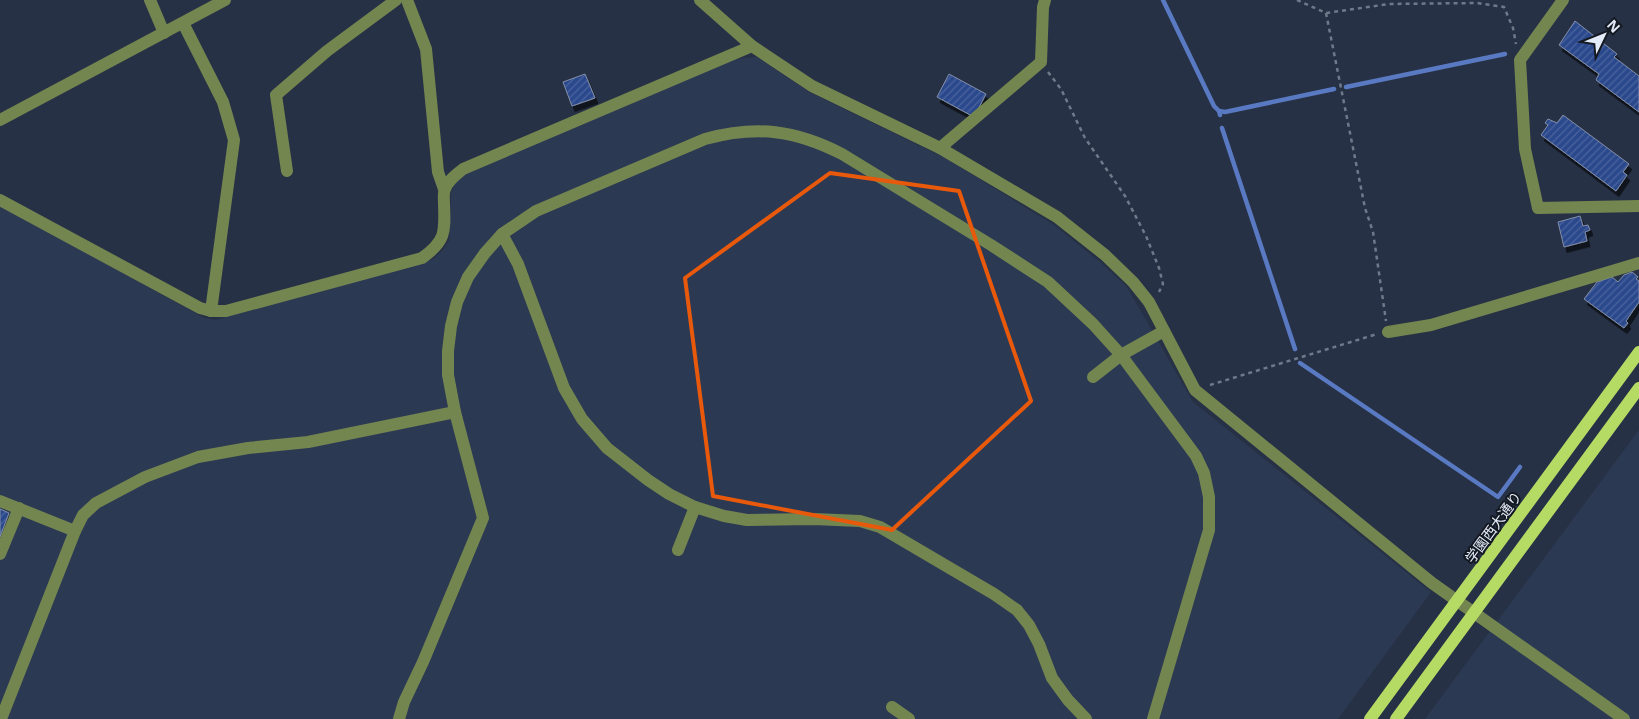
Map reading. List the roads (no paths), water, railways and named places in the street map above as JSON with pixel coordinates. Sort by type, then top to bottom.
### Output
[{"type":"main road","name":"学園西大通り","points":[[1370,719],[1458,602],[1639,352]]},
{"type":"main road","points":[[1396,719],[1639,388]]},
{"type":"street","points":[[150,0],[164,33]]},
{"type":"street","points":[[0,120],[225,0]]},
{"type":"street","points":[[287,171],[276,95],[327,52],[396,0]]},
{"type":"street","points":[[0,200],[200,308],[211,311],[226,311],[422,258],[434,250],[442,238],[444,190],[438,172],[426,49],[407,0]]},
{"type":"street","points":[[700,0],[752,46],[812,86],[940,148],[1057,217],[1105,255],[1149,302],[1195,390],[1458,602],[1624,719]]},
{"type":"street","points":[[1563,0],[1520,60],[1525,149],[1538,208],[1639,206]]},
{"type":"street","points":[[940,148],[1041,62],[1041,2]]},
{"type":"street","points":[[183,23],[223,102],[234,140],[211,311]]},
{"type":"street","points":[[444,190],[463,169],[752,46]]},
{"type":"street","points":[[399,719],[404,702],[484,518],[455,412],[448,375],[451,326],[457,302],[468,277],[485,253],[502,234],[536,211],[705,139],[728,133],[775,131],[822,144],[842,154],[1048,282],[1093,324],[1120,355],[1196,456],[1204,473],[1209,497],[1210,530],[1153,719]]},
{"type":"street","points":[[502,234],[518,264],[564,388],[582,419],[608,448],[669,494],[694,507],[724,516],[747,520],[814,519],[860,521],[880,527],[994,594],[1017,610],[1039,644],[1052,678],[1068,700],[1086,719]]},
{"type":"street","points":[[1388,332],[1431,325],[1639,263]]},
{"type":"street","points":[[1093,378],[1120,355],[1164,331]]},
{"type":"street","points":[[0,719],[75,531],[83,515],[96,503],[145,476],[198,457],[248,448],[308,442],[455,412]]},
{"type":"street","points":[[0,501],[75,531]]},
{"type":"street","points":[[678,550],[694,507]]},
{"type":"street","points":[[0,554],[19,508]]},
{"type":"street","points":[[892,708],[909,719]]},
{"type":"waterway","points":[[1163,0],[1220,115]]},
{"type":"waterway","points":[[1346,87],[1505,54]]},
{"type":"waterway","points":[[1219,111],[1225,112],[1334,89]]},
{"type":"waterway","points":[[1222,128],[1295,349]]},
{"type":"waterway","points":[[1300,363],[1498,497],[1520,467]]}]
